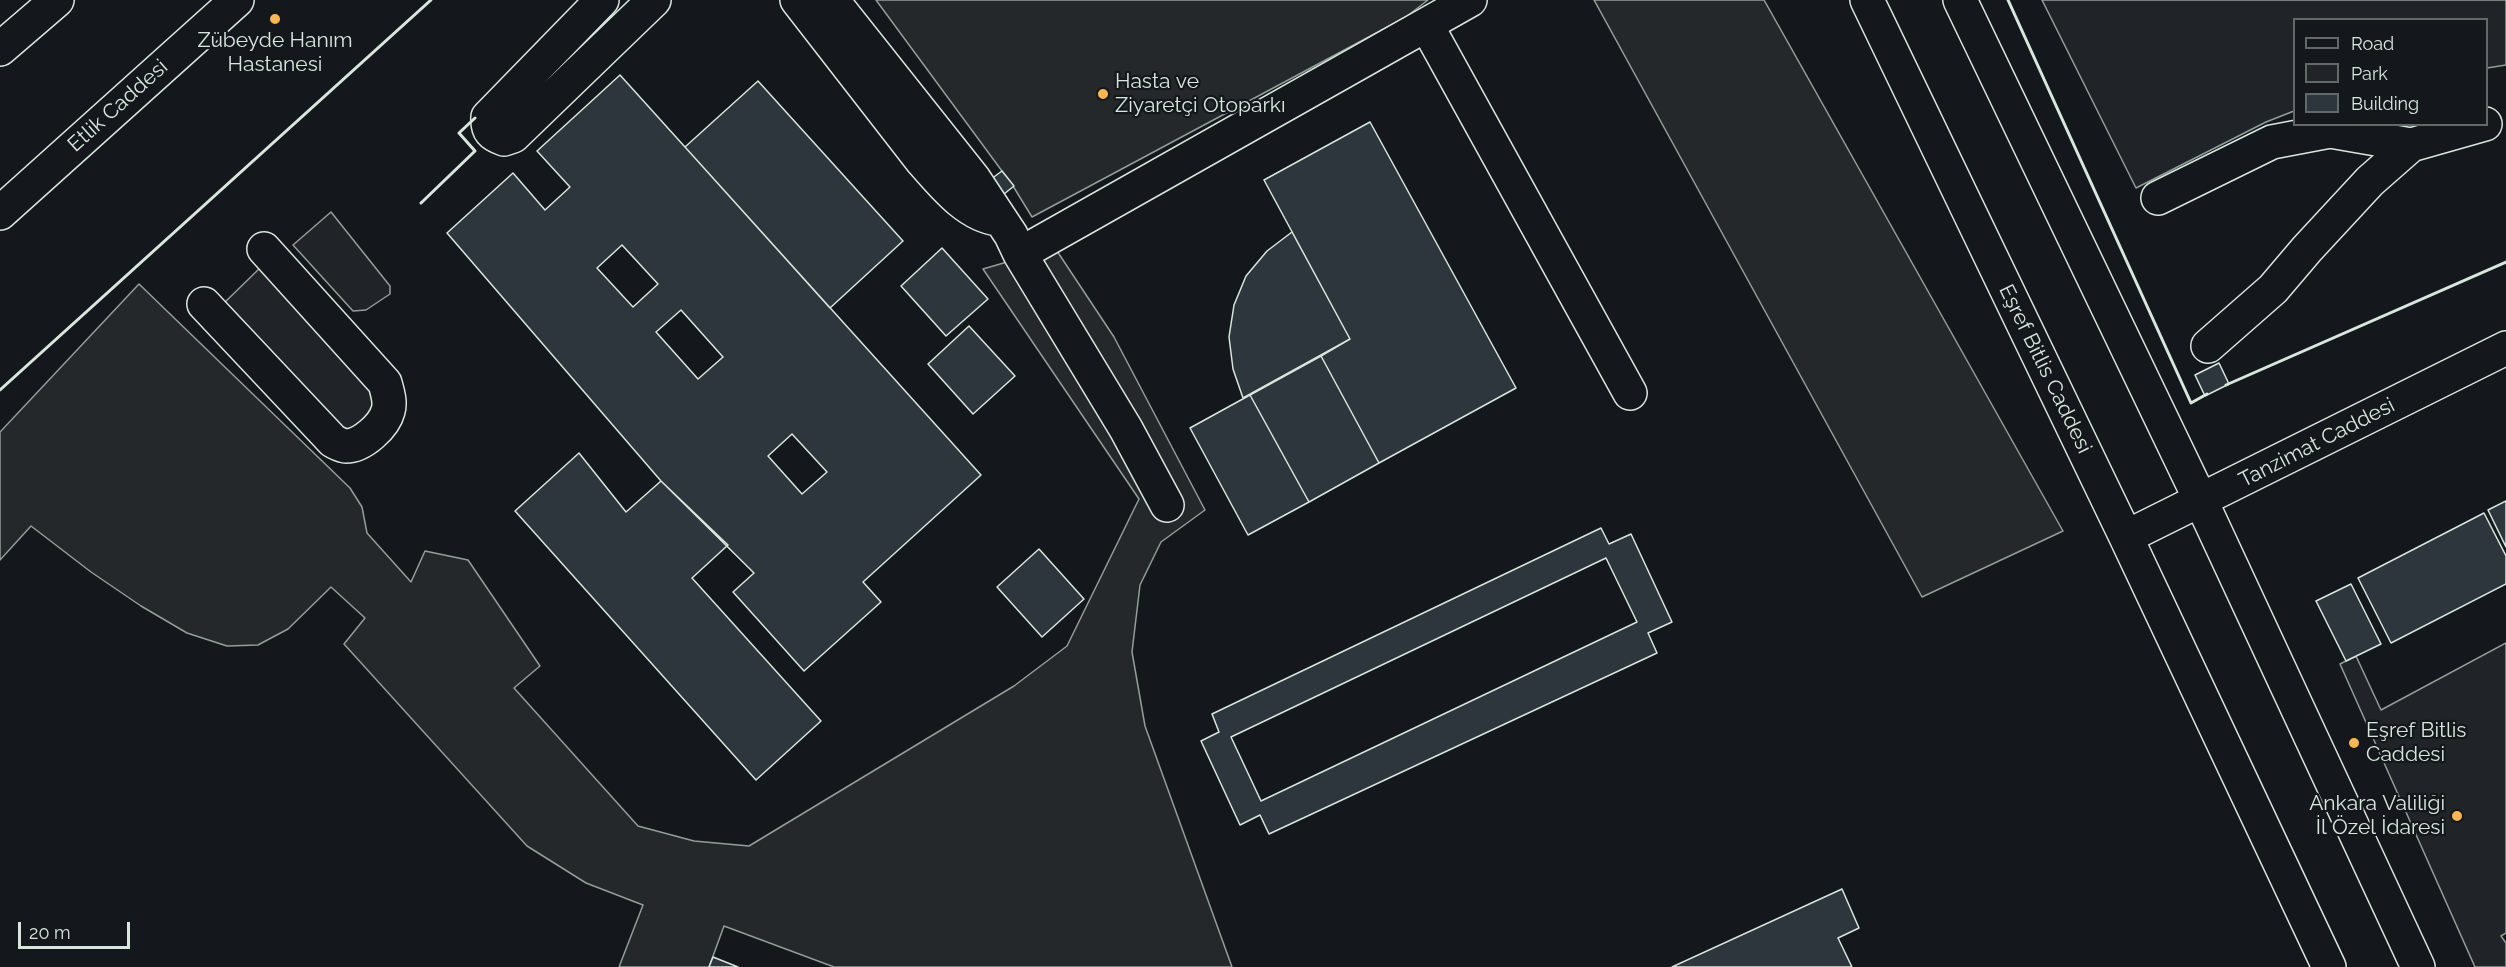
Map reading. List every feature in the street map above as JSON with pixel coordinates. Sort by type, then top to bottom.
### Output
[{"type":"main road","points":[[0,49],[57,0]]},
{"type":"main road","name":"Etlik Caddesi","points":[[0,213],[237,0]]},
{"type":"main road","points":[[602,0],[488,117],[487,127],[493,135],[504,139],[513,136],[654,0]]},
{"type":"main road","points":[[797,0],[922,161],[944,184],[978,213],[1001,219]]},
{"type":"main road","points":[[832,0],[944,139],[1001,219],[1126,429],[1167,505]]},
{"type":"main road","points":[[1020,254],[1470,0]]},
{"type":"main road","name":"Eşref Bitlis Caddesi","points":[[1867,0],[2127,537],[2329,967]]},
{"type":"main road","points":[[1960,0],[2201,501],[2418,967]]},
{"type":"main road","points":[[1426,26],[1630,393]]},
{"type":"main road","points":[[2488,124],[2506,119]]},
{"type":"main road","points":[[2158,198],[2272,142],[2330,131],[2411,145],[2479,126]]},
{"type":"main road","points":[[2208,346],[2273,289],[2370,181],[2411,145]]},
{"type":"main road","points":[[204,304],[333,441],[345,446],[357,443],[369,436],[388,411],[389,398],[385,383],[264,249]]},
{"type":"main road","name":"Tanzimat Caddesi","points":[[2127,537],[2506,348]]},
{"type":"green space","points":[[2042,0],[2506,0],[2506,65],[2488,68],[2488,18],[2293,18],[2293,111],[2266,122],[2136,188]]},
{"type":"green space","points":[[331,212],[390,286],[390,294],[366,310],[353,311],[293,245]]},
{"type":"green space","points":[[262,266],[365,376],[377,401],[367,415],[354,426],[343,431],[222,305]]},
{"type":"green space","points":[[2506,643],[2506,933],[2501,936],[2506,943],[2506,967],[2475,967],[2340,664],[2356,656],[2381,710]]},
{"type":"shaded area","name":"Hasta ve Ziyaretçi Otoparkı","points":[[876,0],[1428,0],[1406,17],[1032,217],[1013,186]]},
{"type":"shaded area","points":[[1594,0],[1764,0],[2063,531],[1922,597]]},
{"type":"shaded area","points":[[1055,248],[1114,337],[1205,510],[1161,542],[1140,585],[1132,652],[1145,726],[1232,967],[834,967],[724,926],[709,967],[619,967],[643,905],[586,883],[527,846],[344,644],[365,618],[331,587],[288,629],[258,645],[227,646],[187,633],[141,606],[91,572],[31,526],[0,560],[0,432],[139,284],[350,488],[362,507],[367,533],[411,582],[425,551],[468,560],[540,666],[514,688],[638,826],[694,841],[749,846],[1014,686],[1067,646],[1139,499],[983,269]]},
{"type":"building","points":[[620,75],[981,475],[863,582],[881,602],[804,671],[733,592],[754,573],[661,481],[447,233],[513,173],[545,210],[570,187],[537,151]],"holes":[[[622,245],[658,284],[633,307],[597,268]],[[681,310],[723,357],[698,379],[656,332]],[[792,434],[827,472],[802,494],[768,456]]]},
{"type":"building","points":[[758,81],[903,241],[830,308],[685,147]]},
{"type":"building","points":[[1370,122],[1516,388],[1379,463],[1321,356],[1350,339],[1264,180]]},
{"type":"building","points":[[1002,171],[1014,186],[999,198],[987,182]]},
{"type":"building","points":[[1292,232],[1350,339],[1243,398],[1233,369],[1229,337],[1234,305],[1246,276],[1267,251]]},
{"type":"building","points":[[942,248],[988,299],[946,336],[901,286]]},
{"type":"building","points":[[969,326],[1015,376],[973,414],[928,364]]},
{"type":"building","points":[[1321,356],[1379,463],[1309,502],[1250,395]]},
{"type":"building","points":[[2219,363],[2229,384],[2205,396],[2195,375]]},
{"type":"building","points":[[1250,395],[1309,502],[1248,535],[1190,428]]},
{"type":"building","points":[[579,453],[626,512],[661,481],[728,545],[692,578],[821,721],[756,780],[515,511]]},
{"type":"building","points":[[2506,501],[2506,547],[2488,510]]},
{"type":"building","points":[[2484,513],[2506,556],[2506,584],[2391,643],[2358,578]]},
{"type":"building","points":[[1601,528],[1609,544],[1631,534],[1672,622],[1648,633],[1657,653],[1269,834],[1260,815],[1240,825],[1201,741],[1219,732],[1212,714]],"holes":[[[1606,558],[1637,622],[1261,801],[1231,737]]]},
{"type":"building","points":[[1039,549],[1084,599],[1042,637],[997,587]]},
{"type":"building","points":[[2351,584],[2381,644],[2346,661],[2316,601]]},
{"type":"building","points":[[1842,889],[1859,928],[1838,938],[1852,967],[1672,967]]},
{"type":"building","points":[[713,957],[738,967],[709,967]]},
{"type":"wall","points":[[0,390],[431,0]]},
{"type":"wall","points":[[2008,0],[2191,403],[2207,394]]},
{"type":"wall","points":[[421,203],[475,151],[459,133],[475,118]]},
{"type":"wall","points":[[2226,385],[2506,262]]},
{"type":"place","name":"Zübeyde Hanım Hastanesi","points":[[275,19]]},
{"type":"place","name":"Hasta ve Ziyaretçi Otoparkı","points":[[1103,94]]},
{"type":"place","name":"Eşref Bitlis Caddesi","points":[[2354,743]]},
{"type":"place","name":"Ankara Valiliği İl Özel İdaresi","points":[[2457,816]]}]
